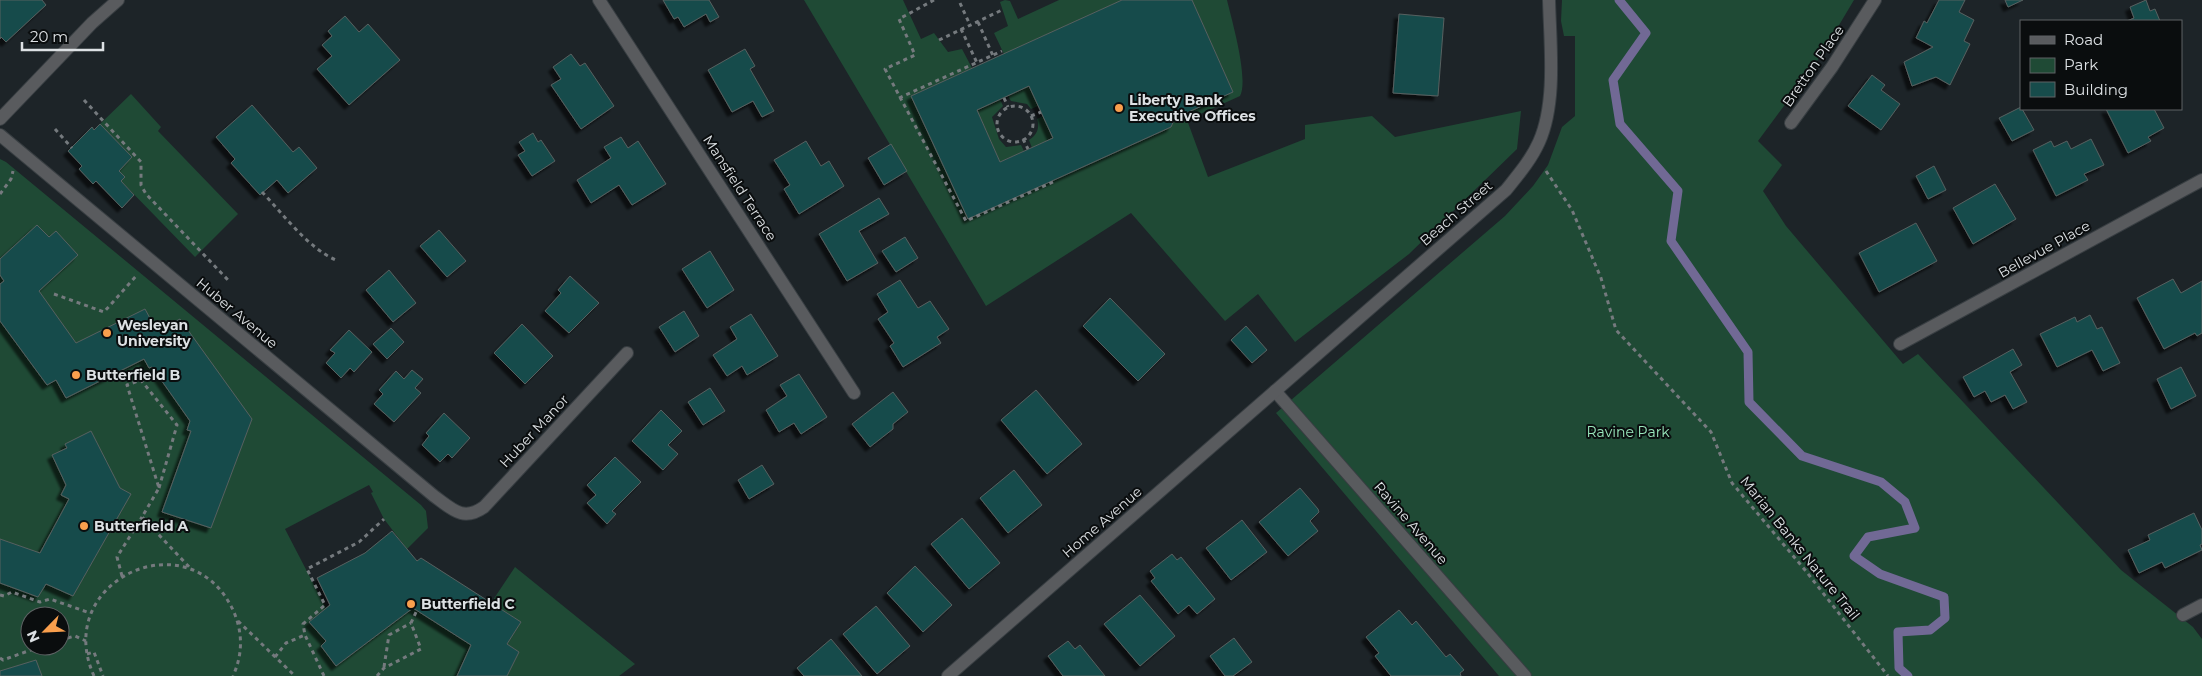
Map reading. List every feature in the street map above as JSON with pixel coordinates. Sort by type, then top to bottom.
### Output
[{"type":"street","points":[[0,118],[92,23],[118,0]]},
{"type":"street","name":"Mansfield Terrace","points":[[600,0],[854,393]]},
{"type":"street","name":"Beach Street","points":[[1275,391],[1506,190],[1524,167],[1540,142],[1548,114],[1550,86],[1549,0]]},
{"type":"street","name":"Bretton Place","points":[[1790,123],[1832,67],[1875,0]]},
{"type":"street","name":"Huber Avenue","points":[[0,135],[434,496],[456,512]]},
{"type":"street","name":"Bellevue Place","points":[[1900,344],[2202,180]]},
{"type":"street","name":"Huber Manor","points":[[456,512],[465,515],[475,513],[484,507],[627,353]]},
{"type":"street","name":"Home Avenue","points":[[948,676],[1275,391]]},
{"type":"street","name":"Ravine Avenue","points":[[1275,391],[1525,676]]},
{"type":"street","points":[[2184,615],[2202,605]]},
{"type":"path","points":[[934,0],[899,19],[914,55],[885,69],[966,221],[1052,182]]},
{"type":"path","points":[[960,3],[970,25]]},
{"type":"path","points":[[939,40],[1002,10]]},
{"type":"path","points":[[978,22],[994,57]]},
{"type":"path","points":[[961,29],[978,64]]},
{"type":"path","points":[[899,98],[994,57],[1002,51]]},
{"type":"path","points":[[1004,98],[1008,107]]},
{"type":"path","points":[[84,100],[141,162],[141,185],[146,194],[228,280]]},
{"type":"path","points":[[1008,107],[1022,107],[1031,116],[1033,126],[1023,139],[1011,141],[1006,139],[998,130],[1000,113],[1008,107]]},
{"type":"path","points":[[1031,116],[1041,112]]},
{"type":"path","points":[[54,129],[72,148]]},
{"type":"path","points":[[1023,139],[1028,149]]},
{"type":"path","name":"Marian Banks Nature Trail","points":[[1534,152],[1572,210],[1601,278],[1616,330],[1711,432],[1732,483],[1805,570],[1888,676]]},
{"type":"path","points":[[0,194],[11,179],[14,170]]},
{"type":"path","points":[[262,192],[310,242],[328,257],[336,260]]},
{"type":"path","points":[[54,294],[104,312],[150,260]]},
{"type":"path","points":[[122,576],[117,557],[159,488],[177,425],[141,380],[127,385],[159,488]]},
{"type":"path","points":[[142,517],[192,570]]},
{"type":"path","points":[[324,676],[303,624],[325,604],[307,569],[359,542],[384,519]]},
{"type":"path","points":[[94,676],[89,665],[86,641],[90,613],[103,592],[122,576],[144,566],[156,564],[180,566],[192,570],[214,583],[228,599],[238,621],[240,656],[233,676]]},
{"type":"path","points":[[0,595],[4,596],[12,592],[40,602],[50,599],[90,613]]},
{"type":"path","points":[[384,668],[389,635],[411,623],[417,610]]},
{"type":"path","points":[[238,621],[295,676]]},
{"type":"path","points":[[377,676],[384,668],[421,649],[411,623]]},
{"type":"path","points":[[275,657],[286,643],[306,635]]},
{"type":"path","points":[[70,637],[75,636],[86,641]]},
{"type":"path","points":[[87,654],[94,652],[103,676]]},
{"type":"path","points":[[0,658],[3,660],[20,654]]},
{"type":"green space","points":[[804,0],[903,0],[921,39],[934,33],[948,52],[962,49],[972,68],[911,96],[968,219],[1171,127],[1175,118],[1233,92],[1192,0],[1227,0],[1241,64],[1242,88],[1240,96],[1187,120],[1208,177],[1305,139],[1305,125],[1372,116],[1395,137],[1521,111],[1517,149],[1409,254],[1295,342],[1258,294],[1225,321],[1131,213],[986,306]]},
{"type":"green space","points":[[1059,0],[1122,0],[1004,54],[994,33],[1008,26],[1000,2],[1010,1],[1018,19]]},
{"type":"green space","name":"Ravine Park","points":[[1562,0],[1854,0],[1820,57],[1758,141],[1782,165],[1763,191],[1786,226],[1903,364],[1918,354],[2121,570],[2193,627],[2202,639],[2202,676],[1499,676],[1276,413],[1505,216],[1533,186],[1548,165],[1562,127],[1575,116],[1575,36],[1564,36],[1561,21]]},
{"type":"green space","points":[[1029,86],[1038,106],[1031,109],[1027,104],[1011,101],[1008,96]]},
{"type":"green space","points":[[131,94],[161,127],[158,131],[238,214],[195,257],[121,181],[125,177],[119,171],[131,156],[100,124]]},
{"type":"green space","points":[[1000,99],[1003,106],[992,117],[999,139],[1006,147],[1021,145],[1024,151],[1000,162],[977,110]]},
{"type":"green space","points":[[1043,116],[1053,138],[1032,148],[1029,140],[1037,131],[1037,119]]},
{"type":"green space","name":"Wesleyan University","points":[[0,159],[421,505],[426,511],[428,528],[407,549],[384,519],[369,485],[285,529],[326,608],[309,622],[326,641],[321,646],[336,666],[413,608],[471,645],[457,676],[0,676]]},
{"type":"green space","points":[[515,567],[635,664],[619,676],[507,676],[519,652],[507,644],[521,622],[491,603]]},
{"type":"building","points":[[0,0],[42,0],[46,5],[6,42],[1,37],[0,39]]},
{"type":"building","points":[[663,0],[709,0],[719,17],[710,22],[706,14],[684,27],[678,17],[674,19]]},
{"type":"building","name":"Liberty Bank Executive Offices","points":[[1122,0],[1192,0],[1233,92],[1175,118],[1171,127],[968,219],[911,96]],"holes":[[[1029,86],[1053,138],[1000,162],[977,110]]]},
{"type":"building","points":[[1939,0],[1965,0],[1959,12],[1974,20],[1964,41],[1970,44],[1950,85],[1936,77],[1912,86],[1904,62],[1933,47],[1916,38],[1924,21],[1927,23]]},
{"type":"building","points":[[2005,0],[2023,0],[2008,7]]},
{"type":"building","points":[[2146,0],[2150,11],[2155,9],[2160,20],[2129,20],[2134,18],[2130,7]]},
{"type":"building","points":[[1399,14],[1444,18],[1438,96],[1393,93]]},
{"type":"building","points":[[345,16],[359,32],[368,24],[400,60],[349,105],[317,69],[332,56],[322,45],[332,36],[328,31]]},
{"type":"building","points":[[745,49],[755,66],[750,69],[774,111],[762,117],[753,101],[732,112],[708,70]]},
{"type":"building","points":[[571,54],[580,66],[585,63],[614,106],[581,129],[551,85],[561,79],[553,67]]},
{"type":"building","points":[[1872,75],[1885,85],[1881,90],[1900,104],[1881,130],[1848,106]]},
{"type":"building","points":[[252,105],[293,152],[299,147],[317,168],[288,193],[277,180],[260,195],[231,163],[235,159],[216,137]]},
{"type":"building","points":[[2020,108],[2034,130],[2012,141],[1999,118]]},
{"type":"building","points":[[2106,110],[2155,110],[2164,128],[2148,137],[2151,141],[2128,153]]},
{"type":"building","points":[[100,124],[132,157],[119,171],[125,177],[121,181],[134,195],[122,208],[96,181],[93,184],[79,169],[82,166],[68,151],[92,127],[94,130]]},
{"type":"building","points":[[533,133],[538,142],[541,140],[555,161],[532,176],[518,155],[525,151],[519,142]]},
{"type":"building","points":[[621,137],[628,148],[638,141],[666,184],[632,205],[619,185],[591,203],[577,180],[611,158],[604,147]]},
{"type":"building","points":[[2091,139],[2104,165],[2084,174],[2088,180],[2056,196],[2033,150],[2051,141],[2054,147],[2067,141],[2071,149]]},
{"type":"building","points":[[806,141],[821,166],[829,161],[844,186],[799,214],[784,189],[790,185],[774,160]]},
{"type":"building","points":[[891,144],[907,171],[884,185],[868,158]]},
{"type":"building","points":[[1934,166],[1946,190],[1928,199],[1916,176]]},
{"type":"building","points":[[1995,184],[2016,219],[1973,244],[1953,208]]},
{"type":"building","points":[[879,198],[889,214],[859,231],[878,263],[847,281],[819,234]]},
{"type":"building","points":[[1916,223],[1937,261],[1879,292],[1859,253]]},
{"type":"building","name":"Butterfield B","points":[[37,225],[49,237],[56,231],[78,255],[39,291],[76,343],[145,309],[157,331],[180,319],[252,419],[211,528],[162,512],[191,431],[187,430],[190,421],[152,367],[149,368],[144,359],[66,398],[56,380],[47,385],[0,321],[0,284],[4,281],[0,275],[0,259]]},
{"type":"building","points":[[439,230],[466,261],[447,277],[420,246]]},
{"type":"building","points":[[905,237],[918,258],[896,272],[882,251]]},
{"type":"building","points":[[710,251],[734,290],[707,308],[682,269]]},
{"type":"building","points":[[389,270],[416,303],[393,322],[366,290]]},
{"type":"building","points":[[570,276],[599,303],[569,333],[545,311],[561,293],[558,290]]},
{"type":"building","points":[[2173,279],[2181,293],[2202,281],[2202,333],[2197,336],[2195,333],[2164,349],[2137,298]]},
{"type":"building","points":[[900,280],[918,308],[930,301],[949,329],[937,337],[941,343],[903,367],[890,346],[894,343],[878,319],[888,312],[877,294]]},
{"type":"building","points":[[1110,298],[1165,354],[1138,381],[1083,326]]},
{"type":"building","points":[[684,311],[699,336],[675,352],[659,327]]},
{"type":"building","points":[[751,314],[778,356],[747,375],[742,366],[727,376],[713,355],[737,339],[730,327]]},
{"type":"building","points":[[2090,315],[2097,329],[2102,327],[2120,363],[2103,371],[2092,350],[2057,367],[2040,334],[2075,317],[2077,322]]},
{"type":"building","points":[[522,324],[553,356],[525,384],[494,353]]},
{"type":"building","points":[[1246,326],[1267,350],[1252,363],[1231,340]]},
{"type":"building","points":[[391,328],[404,342],[387,359],[373,344]]},
{"type":"building","points":[[349,330],[372,352],[354,372],[350,368],[341,378],[326,363],[335,353],[330,350]]},
{"type":"building","points":[[2013,349],[2022,365],[2010,372],[2027,402],[2013,409],[2005,395],[1991,402],[1985,391],[1974,397],[1963,377]]},
{"type":"building","points":[[2181,367],[2196,396],[2171,409],[2157,379]]},
{"type":"building","points":[[412,370],[423,379],[415,388],[421,393],[394,422],[374,404],[383,394],[379,390],[396,371],[404,379]]},
{"type":"building","points":[[799,374],[827,417],[801,434],[794,423],[779,432],[766,410],[787,396],[780,385]]},
{"type":"building","points":[[710,388],[725,411],[703,425],[688,402]]},
{"type":"building","points":[[1036,390],[1082,444],[1047,474],[1001,420]]},
{"type":"building","points":[[893,392],[908,412],[893,424],[893,429],[870,447],[852,424]]},
{"type":"building","points":[[661,410],[682,431],[668,445],[678,454],[663,470],[632,441]]},
{"type":"building","points":[[444,413],[470,438],[452,458],[448,454],[440,462],[422,445],[429,436],[426,433]]},
{"type":"building","name":"Butterfield A","points":[[91,431],[120,488],[131,494],[73,596],[46,584],[38,597],[0,583],[0,539],[40,553],[69,499],[61,495],[66,485],[52,455],[67,448],[65,444]]},
{"type":"building","points":[[615,457],[641,482],[612,511],[616,514],[607,524],[587,503],[596,495],[587,485]]},
{"type":"building","points":[[762,465],[774,484],[749,499],[738,480]]},
{"type":"building","points":[[1014,470],[1042,505],[1008,533],[980,498]]},
{"type":"building","points":[[1300,488],[1318,509],[1319,512],[1310,521],[1318,531],[1288,556],[1259,522]]},
{"type":"building","points":[[2194,513],[2202,530],[2202,544],[2200,545],[2202,550],[2165,568],[2162,562],[2139,573],[2128,550],[2150,540],[2148,535]]},
{"type":"building","points":[[962,518],[1000,563],[969,589],[931,544]]},
{"type":"building","points":[[1242,520],[1267,552],[1231,580],[1206,548]]},
{"type":"building","name":"Butterfield C","points":[[392,531],[417,561],[421,558],[521,622],[507,644],[519,652],[507,676],[457,676],[471,645],[413,608],[336,666],[321,646],[326,641],[309,622],[330,605],[317,578],[365,553]]},
{"type":"building","points":[[1172,554],[1177,560],[1181,557],[1215,599],[1197,614],[1189,605],[1178,614],[1151,581],[1155,578],[1150,571]]},
{"type":"building","points":[[915,566],[952,605],[923,632],[887,593]]},
{"type":"building","points":[[1140,595],[1175,636],[1140,666],[1104,624]]},
{"type":"building","points":[[876,606],[910,646],[877,674],[843,634]]},
{"type":"building","points":[[1399,610],[1412,625],[1416,621],[1446,657],[1450,654],[1464,670],[1460,673],[1461,676],[1391,676],[1375,656],[1379,653],[1366,637]]},
{"type":"building","points":[[1234,638],[1252,662],[1233,676],[1225,676],[1210,656]]},
{"type":"building","points":[[831,639],[862,676],[804,676],[797,668]]},
{"type":"building","points":[[1068,641],[1075,649],[1080,645],[1105,676],[1063,676],[1048,656]]},
{"type":"building","points":[[36,660],[42,676],[0,676],[0,671]]},
{"type":"waterway","points":[[1619,0],[1646,33],[1613,80],[1620,124],[1678,191],[1671,241],[1748,352],[1749,402],[1802,456],[1881,482],[1905,502],[1915,528],[1868,537],[1854,556],[1880,574],[1944,597],[1945,618],[1930,630],[1898,632],[1899,668],[1908,676]]},
{"type":"place","name":"Liberty Bank Executive Offices","points":[[1119,108]]},
{"type":"place","name":"Wesleyan University","points":[[107,333]]},
{"type":"place","name":"Butterfield B","points":[[76,375]]},
{"type":"place","name":"Butterfield A","points":[[84,526]]},
{"type":"place","name":"Butterfield C","points":[[411,604]]}]
